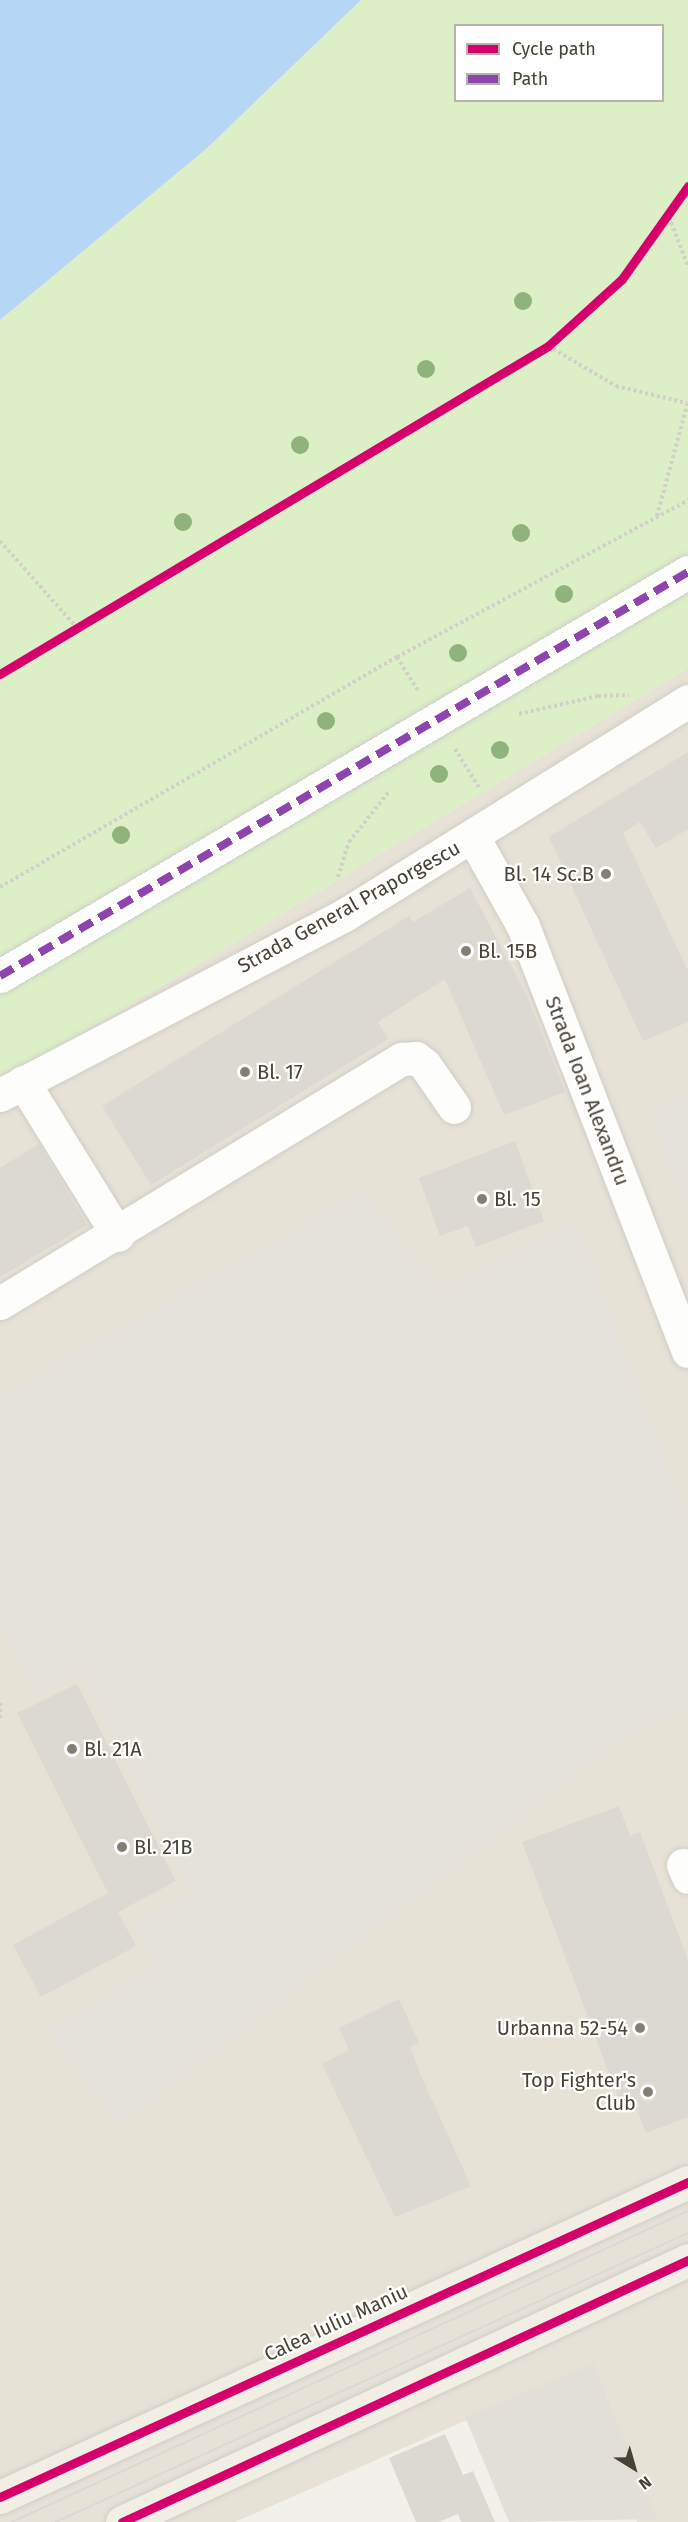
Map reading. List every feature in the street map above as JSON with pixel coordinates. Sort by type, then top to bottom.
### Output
[{"type":"main road","name":"Calea Iuliu Maniu","points":[[0,2497],[688,2182]]},
{"type":"main road","points":[[122,2522],[688,2260]]},
{"type":"street","points":[[0,976],[688,572]]},
{"type":"street","name":"Strada General Praporgescu","points":[[11,1088],[346,914],[676,709]]},
{"type":"street","name":"Strada Ioan Alexandru","points":[[486,829],[688,1351]]},
{"type":"street","points":[[0,1303],[118,1235],[402,1059],[416,1058],[425,1065],[454,1107]]},
{"type":"street","points":[[11,1088],[118,1235]]},
{"type":"path","points":[[662,229],[671,213]]},
{"type":"path","points":[[671,213],[688,266]]},
{"type":"path","points":[[548,346],[616,386],[688,402],[657,518]]},
{"type":"path","points":[[0,887],[397,657],[688,500]]},
{"type":"path","points":[[0,541],[79,630]]},
{"type":"path","points":[[69,636],[89,624]]},
{"type":"path","points":[[507,717],[598,696],[634,695],[676,709]]},
{"type":"path","points":[[460,738],[451,743],[486,829]]},
{"type":"path","points":[[346,914],[340,863],[367,815],[396,783]]},
{"type":"path","points":[[0,1703],[0,1719]]},
{"type":"shaded area","points":[[688,668],[688,2522],[637,2522],[576,2372],[235,2522],[0,2522],[0,1084]]},
{"type":"shaded area","points":[[688,1095],[688,1218],[647,1112]]},
{"type":"shaded area","points":[[361,1191],[441,1286],[577,1221],[688,1518],[688,1708],[641,1727],[118,2127],[45,2031],[153,1966],[134,1922],[189,1892],[83,1674],[37,1697],[0,1629],[0,1394]]},
{"type":"shaded area","points":[[593,2364],[657,2519],[509,2522],[465,2417]]},
{"type":"green space","points":[[361,0],[688,0],[688,668],[0,1084],[0,320],[206,149]]},
{"type":"water","points":[[0,0],[361,0],[206,149],[0,320]]},
{"type":"building","points":[[688,752],[688,829],[656,848],[640,822],[623,833],[688,971],[688,1022],[643,1041],[549,837]]},
{"type":"building","points":[[470,888],[525,992],[565,1092],[504,1115],[445,979],[378,1022],[388,1039],[151,1185],[102,1106],[409,916],[413,922]]},
{"type":"building","name":"Bl. 15","points":[[515,1141],[544,1221],[476,1247],[468,1226],[440,1236],[419,1178]]},
{"type":"building","points":[[39,1144],[87,1225],[0,1277],[0,1168]]},
{"type":"building","points":[[77,1684],[176,1881],[118,1912],[136,1946],[41,1997],[13,1945],[108,1893],[17,1713]]},
{"type":"building","name":"Urbanna 52-54","points":[[619,1806],[630,1836],[640,1832],[688,1960],[688,2117],[646,2133],[632,2096],[619,2100],[522,1842]]},
{"type":"building","points":[[399,1999],[419,2043],[410,2047],[471,2186],[395,2217],[322,2064],[349,2050],[339,2028]]},
{"type":"building","points":[[445,2434],[463,2475],[473,2471],[495,2522],[461,2522],[458,2514],[439,2522],[416,2522],[389,2458]]},
{"type":"tram line","points":[[12,2522],[688,2211]]},
{"type":"tram line","points":[[56,2522],[688,2233]]},
{"type":"marked path","points":[[0,976],[688,572]]},
{"type":"cycle path","points":[[0,674],[548,346],[622,279],[688,186]]},
{"type":"cycle path","points":[[0,2497],[688,2182]]},
{"type":"cycle path","points":[[122,2522],[688,2260]]},
{"type":"place","name":"Bl. 14 Sc.B","points":[[606,874]]},
{"type":"place","name":"Bl. 15B","points":[[466,951]]},
{"type":"place","name":"Bl. 17","points":[[245,1072]]},
{"type":"place","name":"Bl. 15","points":[[482,1199]]},
{"type":"place","name":"Bl. 21A","points":[[72,1749]]},
{"type":"place","name":"Bl. 21B","points":[[122,1847]]},
{"type":"place","name":"Urbanna 52-54","points":[[640,2028]]},
{"type":"place","name":"Top Fighter's Club","points":[[648,2092]]}]
